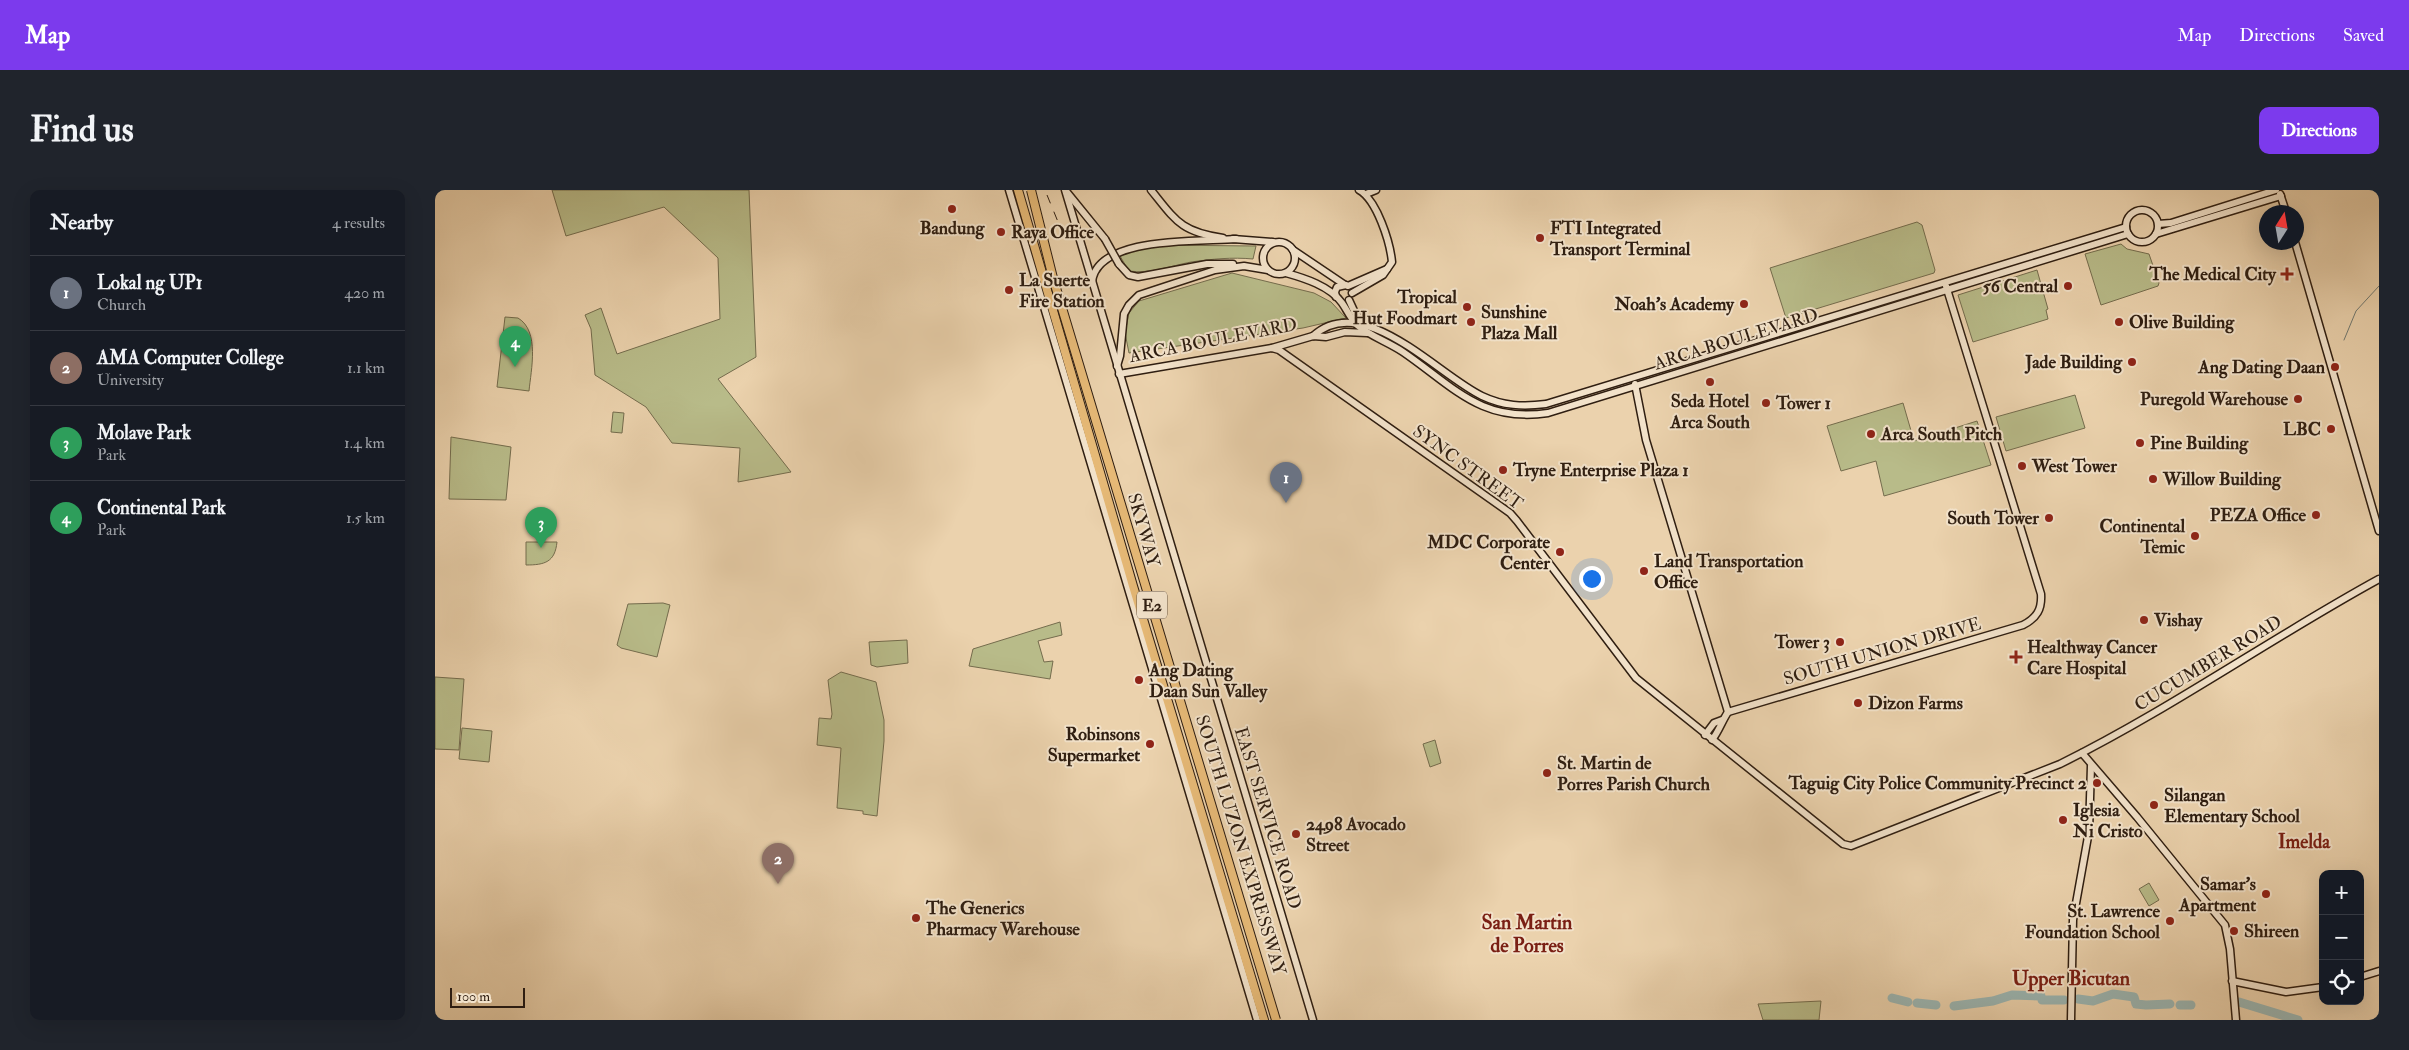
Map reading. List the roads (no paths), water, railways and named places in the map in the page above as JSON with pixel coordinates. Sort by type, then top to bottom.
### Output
[{"type":"highway","name":"SOUTH LUZON EXPRESSWAY","points":[[1018,190],[1136,595],[1266,1020]]},
{"type":"highway","name":"SKYWAY","points":[[1024,190],[1045,279],[1266,1020]]},
{"type":"highway","name":"SKYWAY","points":[[1030,190],[1053,278],[1277,1020]]},
{"type":"street","points":[[1009,190],[1257,1020]]},
{"type":"street","points":[[1065,190],[1105,240],[1119,264],[1129,275],[1138,277],[1207,264],[1244,266]]},
{"type":"street","name":"EAST SERVICE ROAD","points":[[1065,190],[1313,1020]]},
{"type":"street","points":[[1151,190],[1174,219],[1186,229],[1202,234],[1236,239],[1284,242],[1293,250],[1347,285]]},
{"type":"street","points":[[1359,190],[1366,194],[1377,210],[1392,262],[1388,268],[1375,281],[1351,296],[1339,299],[1336,289],[1340,285],[1347,285],[1388,268]]},
{"type":"street","points":[[1366,194],[1376,190]]},
{"type":"street","points":[[2279,192],[2284,205]]},
{"type":"street","points":[[2157,224],[2171,223],[2279,192]]},
{"type":"street","points":[[2155,234],[2157,224],[2151,213],[2141,210],[2130,215],[2126,227],[2128,234],[2134,240],[2141,242],[2148,240],[2155,234],[2279,192]]},
{"type":"street","name":"ARCA BOULEVARD","points":[[1347,285],[1355,313],[1367,329],[1393,345],[1473,402],[1499,413],[1527,415],[1548,412],[1635,386],[2126,227]]},
{"type":"street","name":"ARCA BOULEVARD","points":[[1286,273],[1307,279],[1339,299],[1356,324],[1410,347],[1481,396],[1508,405],[1523,406],[1546,404],[2128,234]]},
{"type":"street","points":[[1092,284],[1094,271],[1102,262],[1137,246],[1236,239]]},
{"type":"street","points":[[1273,242],[1265,249],[1262,256],[1263,264],[1268,270],[1276,274],[1286,273],[1295,262],[1293,250]]},
{"type":"street","points":[[2297,250],[2379,531]]},
{"type":"street","name":"EAST SERVICE ROAD","points":[[1117,366],[1121,356],[1124,314],[1136,297],[1208,272],[1244,266],[1268,270]]},
{"type":"street","name":"SOUTH UNION DRIVE","points":[[1728,712],[2023,625],[2033,620],[2039,612],[2041,594],[1946,286]]},
{"type":"street","name":"ARCA BOULEVARD","points":[[1119,374],[1272,348],[1313,336],[1325,328],[1356,324]]},
{"type":"street","name":"ARCA BOULEVARD","points":[[1313,336],[1326,336],[1367,329]]},
{"type":"street","points":[[1272,348],[1290,358],[1290,349],[1297,341]]},
{"type":"street","name":"SYNC STREET","points":[[1290,358],[1509,513],[1517,521],[1626,667],[1649,690],[1712,740]]},
{"type":"street","points":[[1635,378],[1635,386],[1647,440],[1728,712],[1722,720],[1721,728],[1712,740]]},
{"type":"street","name":"CUCUMBER ROAD","points":[[1712,740],[1843,844],[1851,846],[2060,764],[2082,753],[2171,704],[2379,578]]},
{"type":"street","points":[[1705,735],[1714,723],[1722,720]]},
{"type":"street","points":[[2082,753],[2091,766],[2110,784],[2225,925],[2230,949],[2236,1020]]},
{"type":"street","points":[[2071,1020],[2073,920],[2089,831],[2091,766]]},
{"type":"street","points":[[2364,976],[2379,972]]},
{"type":"street","points":[[2232,981],[2286,992],[2319,988]]},
{"type":"waterway","points":[[2344,340],[2356,311],[2379,286]]},
{"type":"waterway","points":[[2078,999],[2093,1001],[2113,994],[2134,997],[2136,1004],[2170,1004]]},
{"type":"waterway","points":[[1954,1006],[1993,1001],[2012,995],[2041,996],[2042,1000],[2064,1000]]},
{"type":"waterway","points":[[1892,998],[1908,1002]]},
{"type":"waterway","points":[[2239,1002],[2298,1020]]},
{"type":"waterway","points":[[1917,1003],[1936,1005]]},
{"type":"waterway","points":[[2180,1005],[2191,1005]]},
{"type":"railway","points":[[1047,195],[1063,234]]},
{"type":"place","name":"Bandung","points":[[952,209]]},
{"type":"place","name":"Raya Office","points":[[1001,232]]},
{"type":"place","name":"FTI Integrated Transport Terminal","points":[[1540,238]]},
{"type":"place","name":"The Medical City","points":[[2287,274]]},
{"type":"place","name":"56 Central","points":[[2068,286]]},
{"type":"place","name":"La Suerte Fire Station","points":[[1009,290]]},
{"type":"place","name":"Noah's Academy","points":[[1744,304]]},
{"type":"place","name":"Tropical Hut Foodmart","points":[[1467,307]]},
{"type":"place","name":"Sunshine Plaza Mall","points":[[1471,322]]},
{"type":"place","name":"Olive Building","points":[[2119,322]]},
{"type":"place","name":"Jade Building","points":[[2132,362]]},
{"type":"place","name":"Continental Park","points":[[515,367]]},
{"type":"place","name":"Ang Dating Daan","points":[[2335,367]]},
{"type":"place","name":"Seda Hotel Arca South","points":[[1710,382]]},
{"type":"place","name":"Puregold Warehouse","points":[[2298,399]]},
{"type":"place","name":"Tower 1","points":[[1766,403]]},
{"type":"place","name":"LBC","points":[[2331,429]]},
{"type":"place","name":"Arca South Pitch","points":[[1871,434]]},
{"type":"place","name":"Pine Building","points":[[2140,443]]},
{"type":"place","name":"West Tower","points":[[2022,466]]},
{"type":"place","name":"Tryne Enterprise Plaza 1","points":[[1503,470]]},
{"type":"place","name":"Willow Building","points":[[2153,479]]},
{"type":"place","name":"Lokal ng UP1","points":[[1286,503]]},
{"type":"place","name":"PEZA Office","points":[[2316,515]]},
{"type":"place","name":"South Tower","points":[[2049,518]]},
{"type":"place","name":"Continental Temic","points":[[2195,536]]},
{"type":"place","name":"Molave Park","points":[[541,548]]},
{"type":"place","name":"MDC Corporate Center","points":[[1560,552]]},
{"type":"place","name":"Land Transportation Office","points":[[1644,571]]},
{"type":"place","name":"Vishay","points":[[2144,620]]},
{"type":"place","name":"Tower 3","points":[[1840,642]]},
{"type":"place","name":"Healthway Cancer Care Hospital","points":[[2016,657]]},
{"type":"place","name":"Ang Dating Daan Sun Valley","points":[[1139,680]]},
{"type":"place","name":"Dizon Farms","points":[[1858,703]]},
{"type":"place","name":"Robinsons Supermarket","points":[[1150,744]]},
{"type":"place","name":"St. Martin de Porres Parish Church","points":[[1547,773]]},
{"type":"place","name":"Taguig City Police Community Precinct 2","points":[[2097,783]]},
{"type":"place","name":"Silangan Elementary School","points":[[2154,805]]},
{"type":"place","name":"Iglesia Ni Cristo","points":[[2063,820]]},
{"type":"place","name":"2498 Avocado Street","points":[[1296,834]]},
{"type":"place","name":"AMA Computer College","points":[[778,884]]},
{"type":"place","name":"Samar's Apartment","points":[[2266,894]]},
{"type":"place","name":"The Generics Pharmacy Warehouse","points":[[916,918]]},
{"type":"place","name":"St. Lawrence Foundation School","points":[[2170,921]]},
{"type":"place","name":"Shireen","points":[[2234,931]]},
{"type":"district","name":"Imelda","points":[[2304,841]]},
{"type":"district","name":"San Martin de Porres","points":[[1527,934]]},
{"type":"district","name":"Upper Bicutan","points":[[2071,978]]}]
